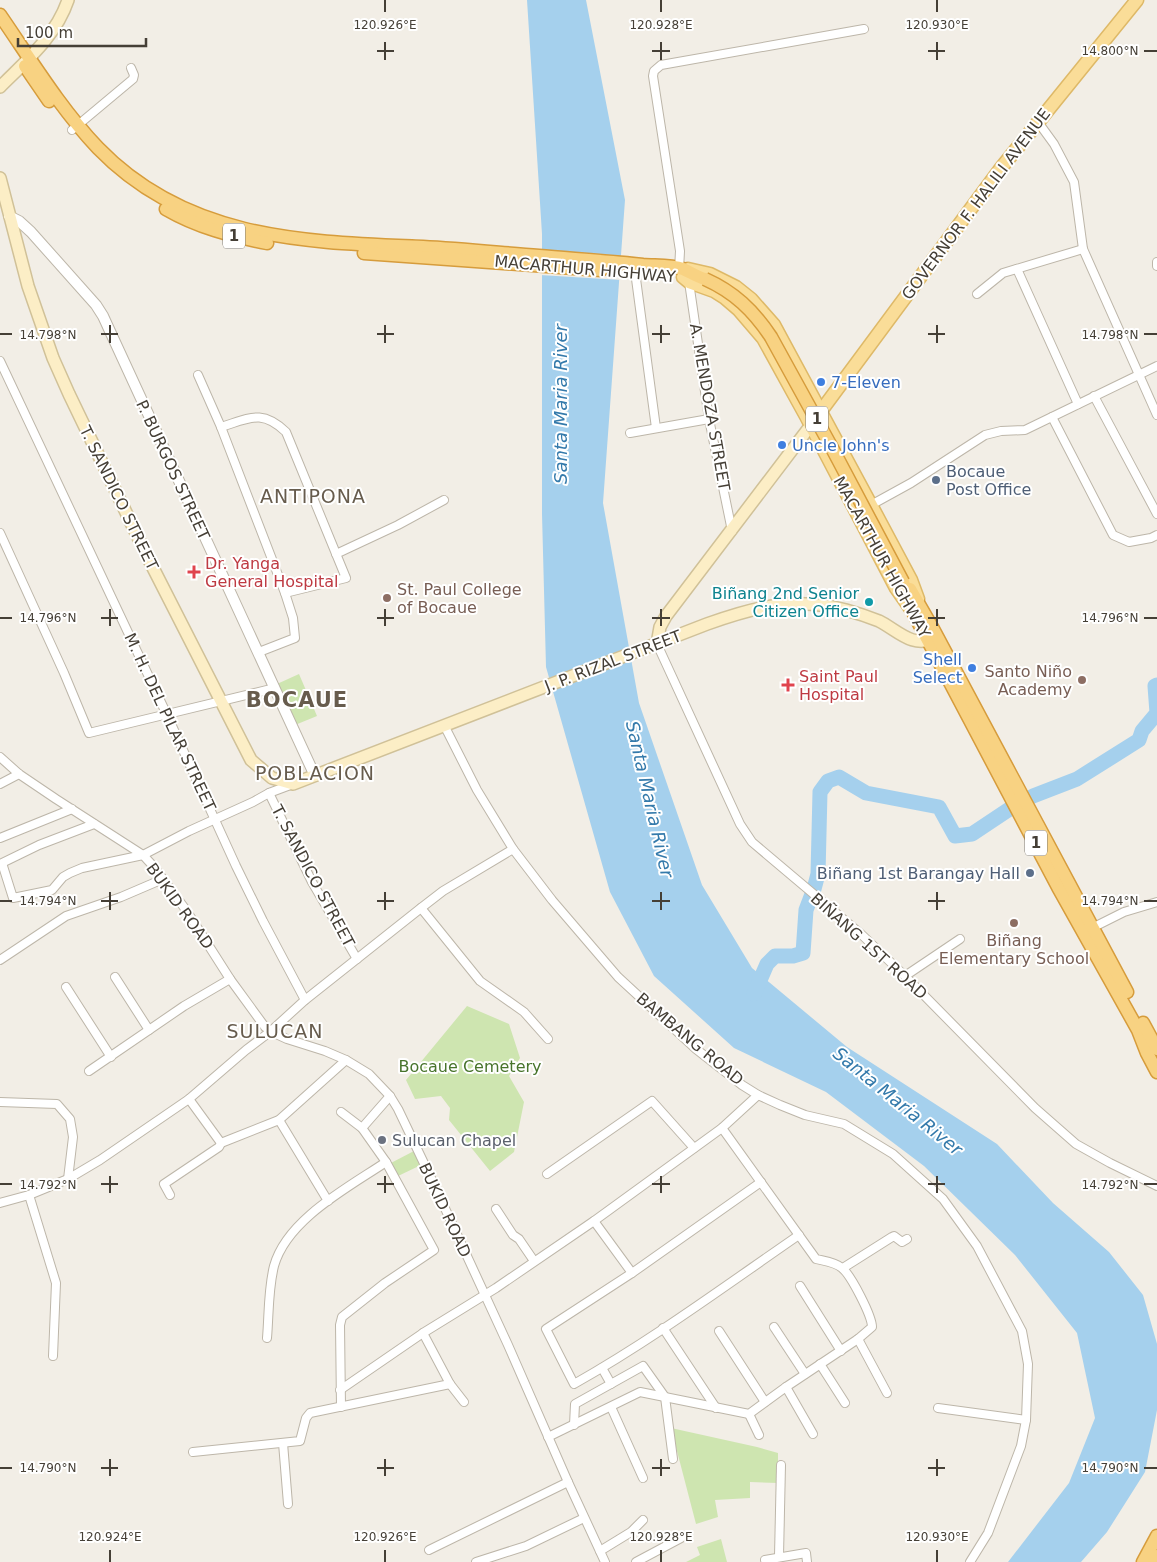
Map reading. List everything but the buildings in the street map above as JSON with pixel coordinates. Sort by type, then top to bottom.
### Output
[{"type":"highway","name":"MACARTHUR HIGHWAY","points":[[0,15],[26,60]]},
{"type":"highway","name":"MACARTHUR HIGHWAY","points":[[0,30],[26,60],[75,127],[128,175],[159,195],[199,215],[236,227],[274,236],[333,244],[448,249],[532,260],[633,268],[687,276]]},
{"type":"highway","name":"1","points":[[687,276],[720,286],[744,303],[761,322],[832,448],[918,611]]},
{"type":"highway","name":"MACARTHUR HIGHWAY","points":[[918,611],[1088,930],[1157,1072]]},
{"type":"highway","name":"MACARTHUR HIGHWAY","points":[[1088,930],[1157,1049]]},
{"type":"highway","points":[[1144,1562],[1157,1536]]},
{"type":"highway","points":[[1154,1562],[1157,1556]]},
{"type":"main road","points":[[0,87],[51,34],[62,17],[68,0]]},
{"type":"main road","name":"GOVERNOR F. HALILI AVENUE","points":[[821,411],[971,208],[1137,0]]},
{"type":"main road","name":"T. SANDICO STREET","points":[[0,178],[4,217],[53,358],[147,556],[252,760],[272,778],[293,784]]},
{"type":"main road","name":"MACARTHUR HIGHWAY","points":[[693,269],[710,274],[736,287],[751,298],[774,326],[911,580],[918,611],[896,588],[811,425],[774,358],[751,323],[725,298],[687,276],[693,269]]},
{"type":"main road","points":[[657,644],[660,627],[666,616],[811,425]]},
{"type":"main road","name":"J. P. RIZAL STREET","points":[[293,784],[748,610],[791,603],[811,604],[850,611],[879,622],[910,640],[919,642],[933,639]]},
{"type":"street","name":"A. MENDOZA STREET","points":[[732,531],[709,419],[687,276],[678,243],[653,76],[654,71],[661,65],[864,29]]},
{"type":"street","points":[[75,127],[133,79],[134,75],[131,68]]},
{"type":"street","points":[[1038,122],[1054,144],[1074,182],[1082,249],[1157,415]]},
{"type":"street","name":"P. BURGOS STREET","points":[[4,217],[19,221],[96,305],[103,316],[316,776]]},
{"type":"street","points":[[976,294],[1003,273],[1082,249]]},
{"type":"street","points":[[633,268],[656,428]]},
{"type":"street","points":[[1018,269],[1078,404]]},
{"type":"street","name":"M. H. DEL PILAR STREET","points":[[0,361],[167,715],[248,892],[305,1000]]},
{"type":"street","points":[[871,504],[911,483],[984,435],[1001,431],[1025,430],[1157,366]]},
{"type":"street","points":[[198,376],[221,427],[293,618],[295,638],[259,652]]},
{"type":"street","points":[[1094,396],[1157,514]]},
{"type":"street","points":[[1052,416],[1113,535],[1129,542],[1157,535]]},
{"type":"street","points":[[221,427],[252,418],[266,417],[277,423],[286,432],[346,578],[285,593]]},
{"type":"street","points":[[630,433],[709,419]]},
{"type":"street","points":[[336,554],[398,525],[444,500]]},
{"type":"street","points":[[0,533],[64,673],[89,734],[275,688]]},
{"type":"street","name":"BIÑANG 1ST ROAD","points":[[657,644],[746,835],[752,842],[861,934],[1035,1108],[1076,1144],[1157,1186]]},
{"type":"street","name":"BAMBANG ROAD","points":[[445,727],[477,790],[513,849],[552,900],[618,977],[696,1049],[758,1095],[806,1115],[831,1120],[857,1131],[893,1154],[943,1199],[977,1246],[1022,1331],[1028,1364],[1026,1420],[1020,1446],[988,1533],[970,1562]]},
{"type":"street","name":"BUKID ROAD","points":[[0,757],[19,774],[143,855],[186,910],[256,1016],[271,1031],[287,1039],[346,1060],[370,1074],[390,1096],[555,1434],[568,1482],[584,1518],[605,1548],[605,1562]]},
{"type":"street","points":[[0,784],[19,774]]},
{"type":"street","points":[[94,824],[39,845],[2,863],[13,898],[52,890],[63,877],[82,868],[143,855],[189,830],[293,784]]},
{"type":"street","name":"T. SANDICO STREET","points":[[269,793],[308,875],[357,959]]},
{"type":"street","points":[[0,838],[72,809]]},
{"type":"street","points":[[0,1203],[29,1195],[68,1179],[100,1160],[190,1099],[305,1000],[421,908],[513,849]]},
{"type":"street","points":[[0,960],[66,916],[121,897],[163,879]]},
{"type":"street","points":[[1088,930],[1124,912],[1157,902]]},
{"type":"street","points":[[421,908],[480,981],[524,1012],[548,1039]]},
{"type":"street","points":[[905,976],[960,939]]},
{"type":"street","points":[[115,977],[149,1030]]},
{"type":"street","points":[[89,1071],[184,1006],[230,979]]},
{"type":"street","points":[[66,987],[111,1056]]},
{"type":"street","points":[[170,1196],[164,1184],[218,1147],[221,1142],[279,1120],[346,1060]]},
{"type":"street","points":[[340,1390],[594,1221],[722,1128],[758,1095]]},
{"type":"street","points":[[362,1128],[390,1096]]},
{"type":"street","points":[[190,1099],[221,1142]]},
{"type":"street","points":[[547,1174],[652,1101],[694,1148]]},
{"type":"street","points":[[0,1102],[57,1104],[70,1118],[73,1137],[68,1179]]},
{"type":"street","points":[[340,1407],[340,1325],[342,1317],[385,1283],[434,1250],[386,1162],[362,1128],[341,1112]]},
{"type":"street","points":[[279,1120],[328,1201]]},
{"type":"street","points":[[555,1434],[640,1392],[749,1414],[870,1331],[872,1322],[867,1309],[843,1268],[835,1263],[816,1259],[722,1128]]},
{"type":"street","points":[[267,1338],[270,1286],[274,1264],[284,1244],[297,1228],[328,1201],[386,1162]]},
{"type":"street","points":[[760,1182],[632,1273],[546,1329],[574,1384],[663,1328],[799,1235]]},
{"type":"street","points":[[29,1195],[56,1283],[53,1356]]},
{"type":"street","points":[[496,1209],[513,1235],[519,1239],[534,1261]]},
{"type":"street","points":[[594,1221],[632,1273]]},
{"type":"street","points":[[843,1268],[894,1236],[902,1242],[907,1239]]},
{"type":"street","points":[[800,1286],[840,1351]]},
{"type":"street","points":[[774,1327],[805,1374]]},
{"type":"street","points":[[663,1328],[716,1408]]},
{"type":"street","points":[[719,1331],[765,1402]]},
{"type":"street","points":[[423,1333],[450,1384],[464,1402]]},
{"type":"street","points":[[858,1339],[886,1393]]},
{"type":"street","points":[[820,1364],[846,1403]]},
{"type":"street","points":[[574,1425],[575,1404],[643,1366],[665,1397],[673,1459]]},
{"type":"street","points":[[602,1368],[611,1384]]},
{"type":"street","points":[[194,1452],[300,1441],[306,1418],[310,1413],[450,1384]]},
{"type":"street","points":[[786,1387],[813,1434]]},
{"type":"street","points":[[611,1407],[643,1478]]},
{"type":"street","points":[[938,1408],[1026,1420]]},
{"type":"street","points":[[749,1414],[759,1435]]},
{"type":"street","points":[[284,1443],[288,1504]]},
{"type":"street","points":[[779,1556],[781,1464]]},
{"type":"street","points":[[429,1550],[568,1482]]},
{"type":"street","points":[[476,1562],[526,1546],[584,1518]]},
{"type":"street","points":[[605,1548],[631,1532],[642,1520]]},
{"type":"street","points":[[636,1562],[681,1538]]},
{"type":"street","points":[[764,1560],[806,1552],[807,1562]]},
{"type":"green space","points":[[299,674],[317,716],[295,725],[277,684]]},
{"type":"green space","name":"Bocaue Cemetery","points":[[467,1006],[509,1024],[520,1058],[509,1076],[524,1102],[514,1152],[490,1171],[449,1120],[450,1108],[441,1096],[415,1099],[406,1080]]},
{"type":"green space","points":[[414,1151],[421,1165],[396,1177],[389,1164]]},
{"type":"green space","points":[[671,1428],[778,1453],[778,1483],[750,1482],[750,1498],[715,1500],[718,1517],[696,1524]]},
{"type":"green space","points":[[721,1539],[727,1562],[686,1562],[700,1555],[697,1547]]},
{"type":"water","name":"Santa Maria River","points":[[527,0],[586,0],[625,200],[603,503],[639,703],[702,885],[752,968],[847,1047],[997,1144],[1053,1203],[1109,1252],[1143,1295],[1157,1344],[1157,1410],[1145,1472],[1107,1532],[1081,1562],[1008,1562],[1069,1483],[1095,1418],[1077,1333],[1015,1255],[924,1166],[826,1092],[734,1048],[654,976],[610,892],[546,667],[542,514],[542,234]]},
{"type":"pier","points":[[540,252],[623,257],[621,280],[540,275]]},
{"type":"waterway","points":[[1033,796],[1077,779],[1139,740],[1142,731],[1157,713],[1155,686],[1157,685]]},
{"type":"waterway","points":[[754,994],[767,964],[775,956],[793,956],[803,953],[806,910],[818,874],[820,792],[828,781],[839,777],[866,793],[939,807],[955,836],[972,834],[1011,808]]},
{"type":"place","name":"7-Eleven","points":[[821,382]]},
{"type":"place","name":"Uncle John's","points":[[782,445]]},
{"type":"place","name":"Bocaue Post Office","points":[[936,480]]},
{"type":"place","name":"Dr. Yanga General Hospital","points":[[194,572]]},
{"type":"place","name":"St. Paul College of Bocaue","points":[[387,598]]},
{"type":"place","name":"Biñang 2nd Senior Citizen Office","points":[[869,602]]},
{"type":"place","name":"Shell Select","points":[[972,668]]},
{"type":"place","name":"Santo Niño Academy","points":[[1082,680]]},
{"type":"place","name":"Saint Paul Hospital","points":[[788,685]]},
{"type":"place","name":"Biñang 1st Barangay Hall","points":[[1030,873]]},
{"type":"place","name":"Biñang Elementary School","points":[[1014,923]]},
{"type":"place","name":"Sulucan Chapel","points":[[382,1140]]},
{"type":"district","name":"ANTIPONA","points":[[313,496]]},
{"type":"district","name":"BOCAUE","points":[[297,700]]},
{"type":"district","name":"POBLACION","points":[[315,773]]},
{"type":"district","name":"SULUCAN","points":[[275,1031]]}]
